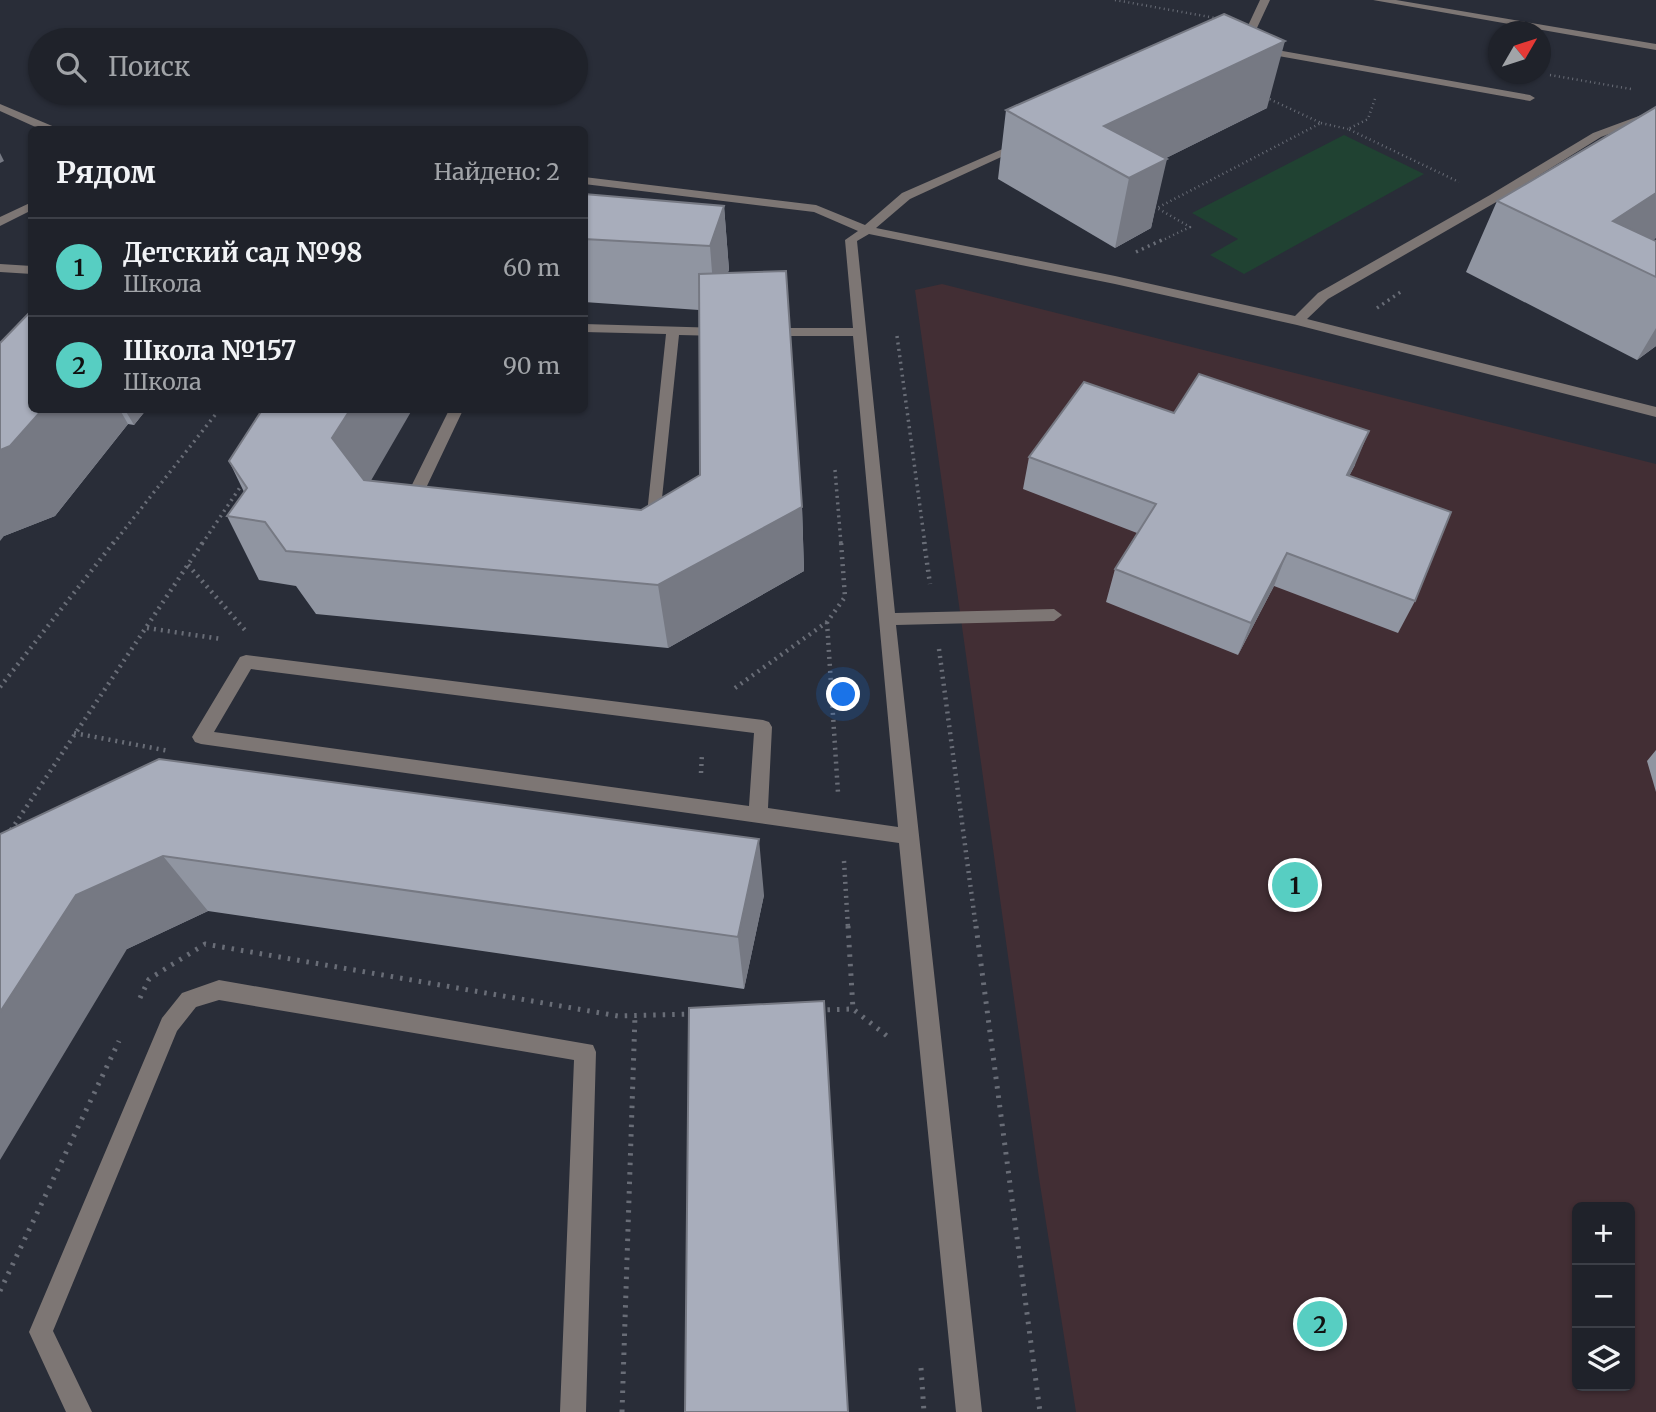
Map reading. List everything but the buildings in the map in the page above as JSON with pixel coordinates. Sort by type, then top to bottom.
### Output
[{"type":"street","points":[[1265,0],[1238,47],[1530,99]]},
{"type":"street","points":[[1378,0],[1656,47]]},
{"type":"street","points":[[0,107],[44,126]]},
{"type":"street","points":[[1631,112],[1653,116]]},
{"type":"street","points":[[1298,321],[1323,296],[1494,198],[1597,135],[1653,116]]},
{"type":"street","points":[[969,1412],[908,836],[850,240],[867,230],[906,196],[1032,139]]},
{"type":"street","points":[[588,180],[816,209],[867,230],[1115,280],[1298,321],[1656,412]]},
{"type":"street","points":[[0,222],[28,207]]},
{"type":"street","points":[[0,268],[28,268]]},
{"type":"street","points":[[588,328],[673,332],[858,332]]},
{"type":"street","points":[[638,533],[656,521],[673,332]]},
{"type":"street","points":[[417,526],[408,506],[454,413]]},
{"type":"street","points":[[887,619],[1054,615]]},
{"type":"street","points":[[758,817],[764,727],[246,662],[201,737],[758,817],[908,836]]},
{"type":"street","points":[[79,1412],[41,1332],[169,1025],[189,1000],[219,990],[585,1052],[573,1412]]},
{"type":"path","points":[[1348,129],[1368,119],[1383,72]]},
{"type":"path","points":[[1551,76],[1643,91]]},
{"type":"path","points":[[1262,95],[1321,123],[1348,129],[1494,198]]},
{"type":"path","points":[[1131,255],[1190,227],[1157,208],[1321,123]]},
{"type":"path","points":[[897,335],[1040,1412]]},
{"type":"path","points":[[0,687],[217,413]]},
{"type":"path","points":[[699,807],[708,691],[728,693],[827,622],[845,597],[834,458]]},
{"type":"path","points":[[7,835],[248,476]]},
{"type":"path","points":[[188,565],[246,631],[240,642],[246,662]]},
{"type":"path","points":[[827,622],[853,1009]]},
{"type":"path","points":[[147,628],[240,642]]},
{"type":"path","points":[[137,1004],[149,979],[205,944],[604,1013],[635,1016],[703,1013]]},
{"type":"path","points":[[812,1010],[853,1009],[895,1042]]},
{"type":"path","points":[[622,1412],[635,1016]]},
{"type":"path","points":[[0,1291],[125,1029]]},
{"type":"path","points":[[920,1357],[924,1412]]},
{"type":"shaded area","points":[[942,284],[1656,464],[1656,1412],[1076,1412],[1039,1178],[915,290]]},
{"type":"green space","points":[[1344,135],[1424,174],[1244,274],[1210,255],[1238,239],[1192,213]]},
{"type":"place","name":"Детский сад №98","points":[[1295,885]]},
{"type":"place","name":"Школа №157","points":[[1320,1324]]}]
